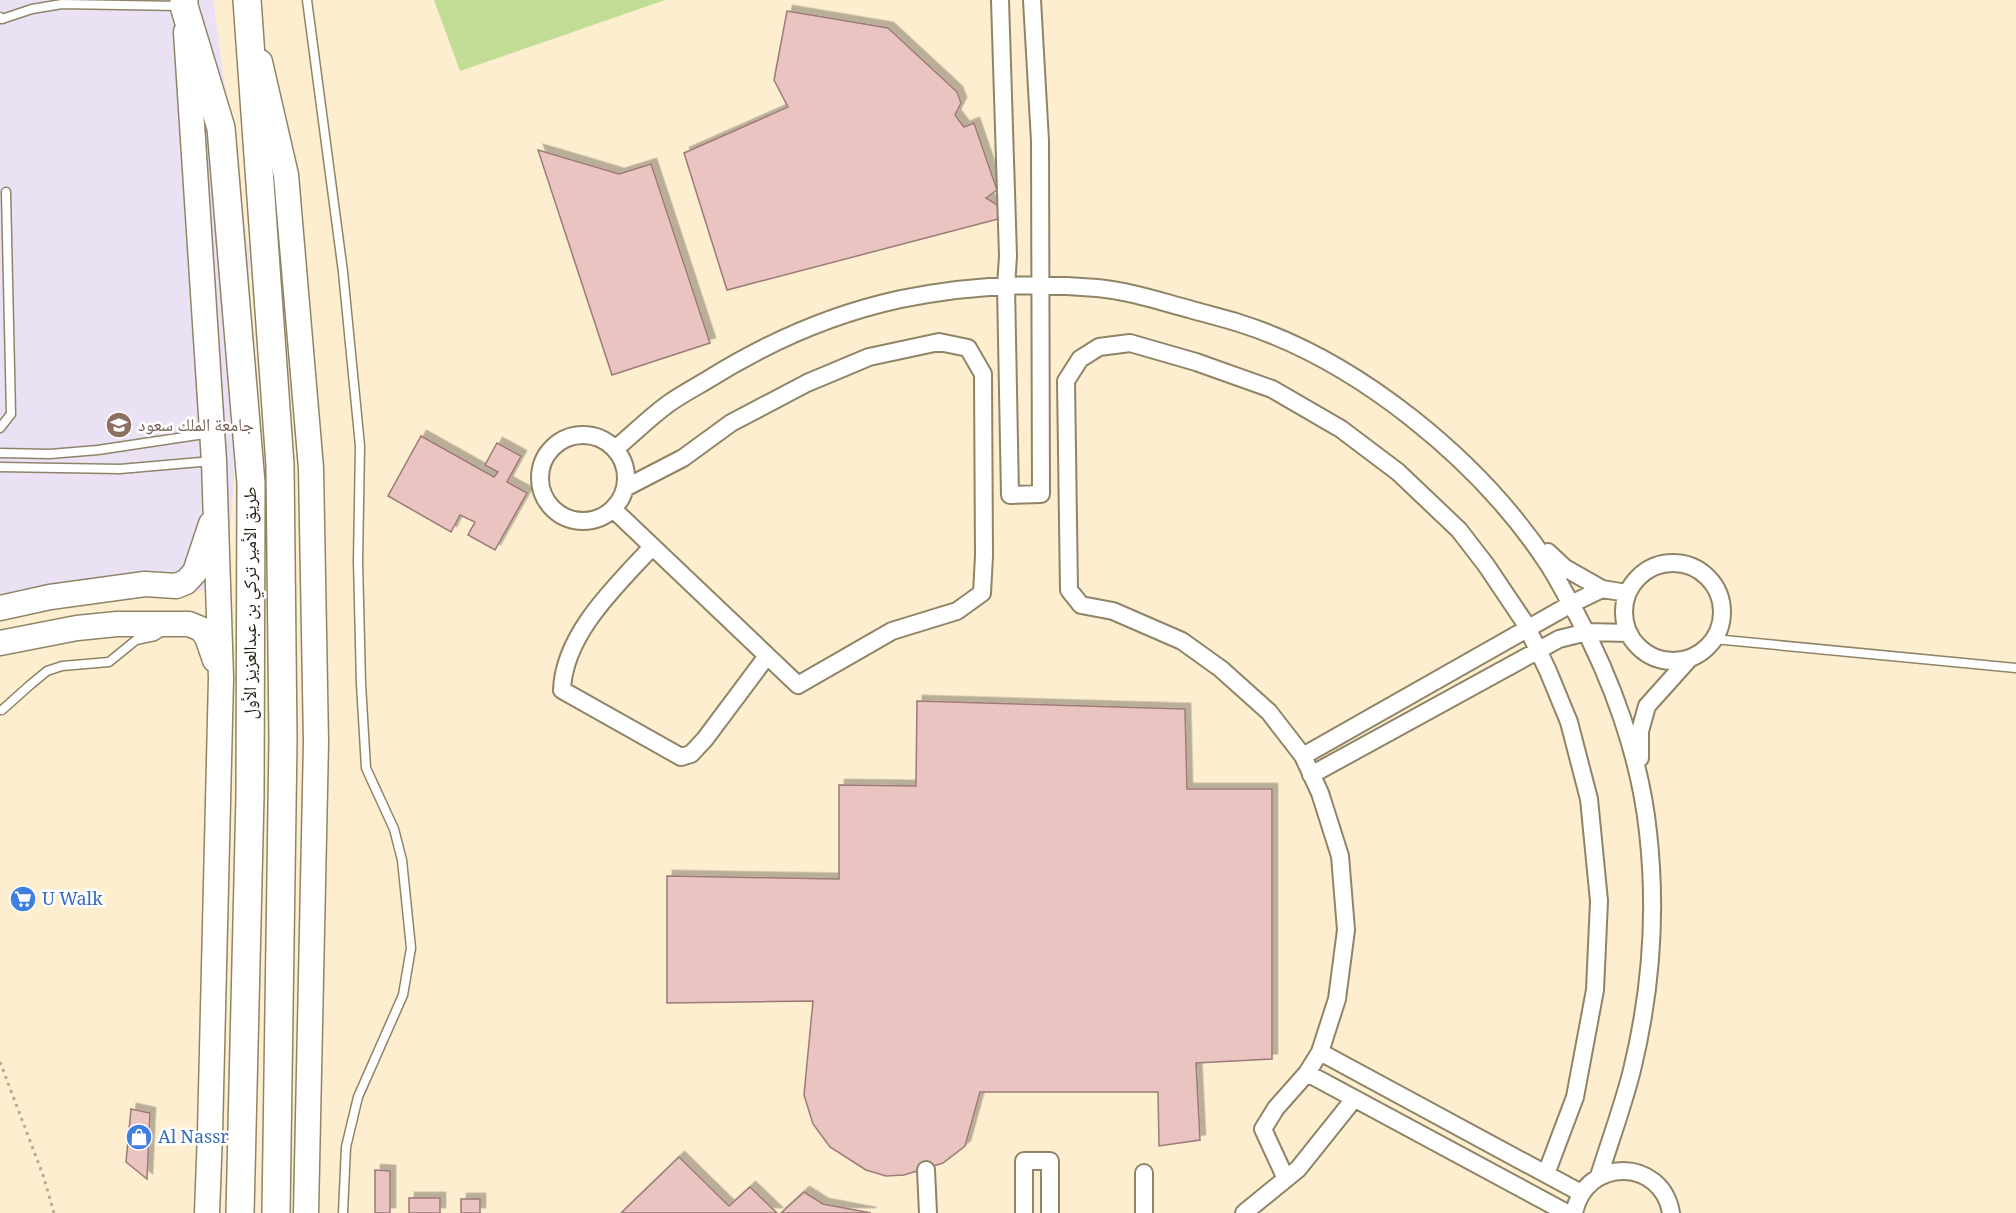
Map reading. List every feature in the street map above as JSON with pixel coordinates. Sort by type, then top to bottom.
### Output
[{"type":"main road","points":[[184,3],[214,461],[221,678],[207,1213]]},
{"type":"main road","name":"طريق الأمير تركي بن عبدالعزيز الأول","points":[[184,3],[221,128],[251,483],[250,796],[240,1213]]},
{"type":"main road","points":[[247,4],[286,175],[311,468],[316,742],[306,1213]]},
{"type":"main road","name":"طريق الأمير تركي بن عبدالعزيز الأول","points":[[247,4],[280,465],[283,740],[276,1213]]},
{"type":"main road","points":[[0,608],[50,597],[145,584],[176,586],[186,582],[195,572],[216,510]]},
{"type":"main road","points":[[50,597],[86,601],[151,598],[158,602],[159,610],[154,615],[117,624]]},
{"type":"main road","points":[[0,643],[77,628],[117,624],[189,624],[201,629],[207,637],[221,678]]},
{"type":"street","points":[[1000,0],[1008,256],[1006,286],[1010,495],[1041,494],[1040,141],[1032,0]]},
{"type":"street","points":[[615,449],[667,404],[760,349],[799,332],[899,300],[953,291],[1006,286],[1101,288],[1149,298],[1242,324],[1293,345],[1342,370],[1415,421],[1485,485],[1546,561],[1587,632],[1612,689],[1640,783],[1648,828],[1652,880],[1653,933],[1649,975],[1631,1074],[1599,1176]]},
{"type":"street","points":[[613,509],[798,684],[892,631],[957,611],[982,593],[984,556],[983,374],[968,348],[939,342],[869,357],[807,383],[731,423],[683,458],[625,488]]},
{"type":"street","points":[[1286,1179],[1263,1129],[1276,1108],[1307,1073],[1320,1052],[1337,999],[1346,930],[1340,855],[1320,794],[1302,756],[1269,712],[1221,669],[1182,640],[1113,611],[1081,605],[1070,591],[1066,381],[1080,359],[1099,347],[1130,343],[1196,362],[1272,389],[1341,429],[1398,472],[1459,530],[1486,565],[1528,629],[1569,722],[1589,800],[1599,901],[1596,990],[1575,1097],[1546,1174]]},
{"type":"street","points":[[576,435],[591,435],[604,440],[615,449],[623,461],[626,474],[625,488],[613,509],[597,518],[584,521],[557,512],[547,501],[540,474],[544,460],[552,448],[576,435]]},
{"type":"street","points":[[1517,522],[1565,568],[1602,589],[1627,594]]},
{"type":"street","points":[[652,547],[614,588],[578,635],[562,673],[562,690],[681,757],[691,754],[705,739],[767,656]]},
{"type":"street","points":[[1681,564],[1697,570],[1710,580],[1719,595],[1721,616],[1714,639],[1704,651],[1690,658],[1675,661],[1660,660],[1646,653],[1633,642],[1626,627],[1624,610],[1627,594],[1636,579],[1657,566],[1681,564]]},
{"type":"street","points":[[1302,756],[1571,604],[1602,589]]},
{"type":"street","points":[[1311,775],[1559,639],[1587,632],[1629,633]]},
{"type":"street","points":[[1640,783],[1640,731],[1647,706],[1690,658]]},
{"type":"street","points":[[1320,1052],[1546,1174],[1573,1207]]},
{"type":"street","points":[[1307,1073],[1354,1099],[1573,1207]]},
{"type":"street","points":[[1244,1213],[1299,1169],[1354,1099]]},
{"type":"street","points":[[1024,1213],[1024,1161],[1050,1161],[1050,1213]]},
{"type":"street","points":[[926,1170],[928,1213]]},
{"type":"street","points":[[1573,1207],[1588,1184],[1599,1176],[1613,1171],[1628,1171],[1643,1175],[1656,1184],[1665,1196],[1671,1213]]},
{"type":"street","points":[[1144,1173],[1144,1213]]},
{"type":"lane","points":[[307,0],[344,272],[360,446],[359,583],[361,684],[366,768],[394,830],[402,860],[411,948],[404,995],[358,1097],[346,1147],[343,1213]]},
{"type":"lane","points":[[0,17],[2,19],[32,9],[62,4],[184,3]]},
{"type":"lane","points":[[0,428],[11,414],[6,192]]},
{"type":"lane","points":[[0,453],[50,454],[98,450],[212,433]]},
{"type":"lane","points":[[0,467],[120,469],[214,461]]},
{"type":"lane","points":[[2,710],[47,671],[62,666],[110,662],[136,640],[155,636],[171,625]]},
{"type":"lane","points":[[1714,639],[2016,668]]},
{"type":"path","points":[[0,1062],[43,1175],[54,1213]]},
{"type":"shaded area","name":"جامعة الملك سعود","points":[[0,0],[214,0],[250,263],[226,588],[0,608]]},
{"type":"green space","points":[[434,0],[665,0],[460,71]]},
{"type":"building","points":[[787,11],[888,28],[957,92],[961,103],[955,115],[964,127],[974,123],[997,190],[986,198],[999,206],[1002,218],[727,290],[684,153],[788,107],[774,80]]},
{"type":"building","points":[[538,150],[619,174],[651,164],[710,343],[612,375]]},
{"type":"building","points":[[421,436],[494,477],[498,472],[485,465],[497,443],[521,456],[507,482],[527,493],[495,550],[468,535],[475,522],[460,515],[451,532],[388,496]]},
{"type":"building","points":[[917,701],[1185,709],[1187,789],[1272,789],[1272,1059],[1196,1063],[1200,1140],[1159,1146],[1158,1092],[980,1092],[965,1146],[943,1163],[904,1175],[886,1176],[866,1170],[830,1147],[813,1124],[804,1095],[813,1001],[667,1003],[667,876],[839,879],[839,785],[916,786]]},
{"type":"building","name":"Al Nassr","points":[[131,1109],[150,1113],[147,1179],[126,1162]]},
{"type":"building","points":[[679,1157],[729,1206],[750,1187],[777,1213],[621,1213]]},
{"type":"building","points":[[375,1170],[390,1171],[390,1213],[375,1213]]},
{"type":"building","points":[[804,1192],[823,1204],[871,1213],[781,1213]]},
{"type":"building","points":[[409,1198],[440,1198],[440,1213],[409,1213]]},
{"type":"building","points":[[461,1199],[480,1199],[480,1213],[461,1213]]},
{"type":"place","name":"جامعة الملك سعود","points":[[119,425]]},
{"type":"place","name":"U Walk","points":[[23,899]]},
{"type":"place","name":"Al Nassr","points":[[139,1137]]}]
